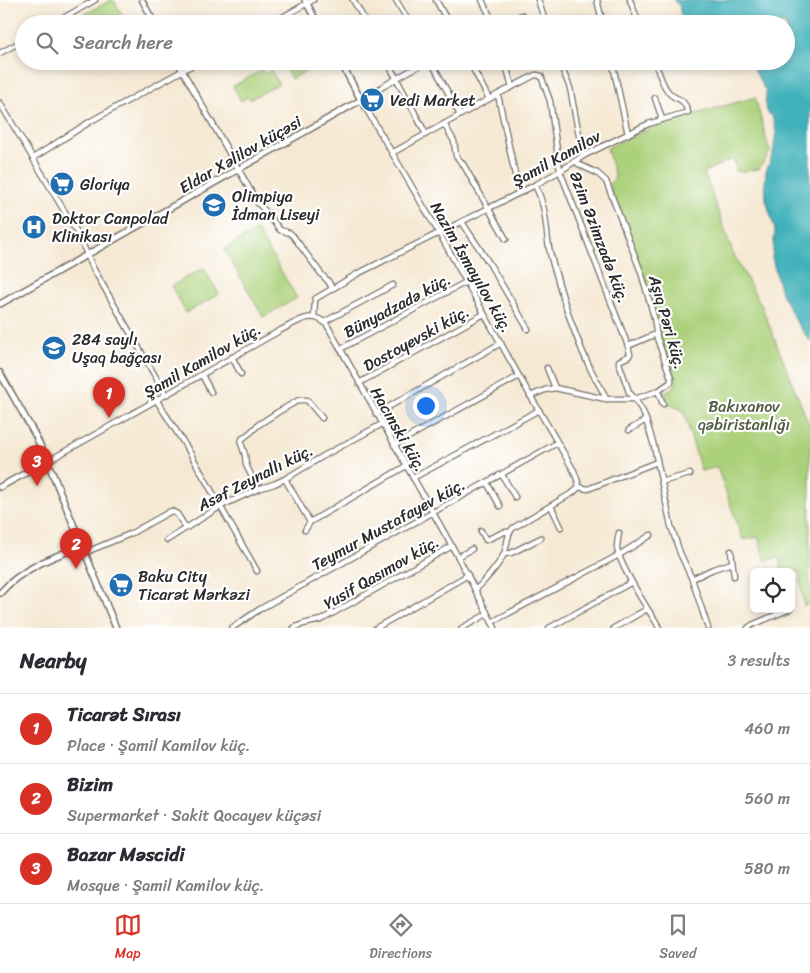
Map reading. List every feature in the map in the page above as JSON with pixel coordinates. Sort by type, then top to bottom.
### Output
[{"type":"street","points":[[69,15],[96,0]]},
{"type":"street","points":[[142,0],[150,15]]},
{"type":"street","points":[[285,15],[306,2],[313,0]]},
{"type":"street","points":[[353,0],[362,15]]},
{"type":"street","points":[[396,0],[405,15]]},
{"type":"street","points":[[436,0],[444,15]]},
{"type":"street","points":[[482,0],[490,15]]},
{"type":"street","points":[[538,0],[543,15]]},
{"type":"street","points":[[597,0],[601,15]]},
{"type":"street","points":[[630,0],[636,15]]},
{"type":"street","points":[[306,2],[313,15]]},
{"type":"street","points":[[0,53],[15,45]]},
{"type":"street","name":"Nazim İsmayılov küç.","points":[[345,70],[558,443],[577,477],[579,487]]},
{"type":"street","points":[[392,70],[426,134]]},
{"type":"street","points":[[361,100],[413,70]]},
{"type":"street","points":[[435,70],[460,115]]},
{"type":"street","points":[[474,70],[489,99]]},
{"type":"street","points":[[392,153],[512,87],[507,70]]},
{"type":"street","name":"Əzim Əzimzadə küç.","points":[[563,70],[570,88],[583,156]]},
{"type":"street","points":[[614,70],[628,134]]},
{"type":"street","name":"Şamil Kamilov","points":[[439,233],[535,185],[583,156],[648,124],[688,112],[682,100],[669,93],[658,70]]},
{"type":"street","points":[[33,158],[91,121],[182,71],[257,202],[280,230],[293,236],[332,288]]},
{"type":"street","name":"Əzim Əzimzadə küç.","points":[[512,87],[535,75],[541,76],[550,101],[560,171],[628,346]]},
{"type":"street","points":[[498,95],[519,193]]},
{"type":"street","points":[[655,98],[662,119]]},
{"type":"street","name":"Eldar Xəlilov küçəsi","points":[[0,304],[361,100]]},
{"type":"street","points":[[0,103],[83,244],[93,268],[166,395]]},
{"type":"street","points":[[444,124],[454,141],[456,156],[463,164],[506,239]]},
{"type":"street","name":"Aşıq Pəri küç.","points":[[555,388],[606,399],[634,399],[658,391],[668,385],[671,380],[656,334],[654,317],[641,272],[606,182],[597,173],[575,161]]},
{"type":"street","points":[[535,185],[545,208],[549,249],[555,273],[583,352],[606,399]]},
{"type":"street","points":[[462,222],[528,329]]},
{"type":"street","points":[[393,285],[324,322],[314,317],[315,299],[332,288],[439,233]]},
{"type":"street","name":"Bünyadzadə küç.","points":[[340,350],[466,282]]},
{"type":"street","name":"Dostoyevski küç.","points":[[359,383],[484,314]]},
{"type":"street","name":"Şamil Kamilov küç.","points":[[0,487],[157,401],[232,357],[294,324],[314,317]]},
{"type":"street","name":"Hacınski küç.","points":[[324,322],[452,546],[495,628]]},
{"type":"street","points":[[656,334],[628,346],[629,356],[620,360],[619,363],[629,392],[643,412],[646,420],[654,446],[671,526],[680,553],[692,579],[708,628]]},
{"type":"street","points":[[376,414],[501,344]]},
{"type":"street","points":[[232,357],[241,374]]},
{"type":"street","points":[[530,396],[555,388],[547,368]]},
{"type":"street","points":[[0,373],[48,461],[116,628]]},
{"type":"street","points":[[202,375],[211,392]]},
{"type":"street","points":[[394,445],[519,376]]},
{"type":"street","points":[[658,391],[663,404]]},
{"type":"street","points":[[258,489],[246,464],[241,443],[242,439],[269,418],[299,400],[307,400],[322,418]]},
{"type":"street","points":[[157,401],[189,451],[257,571]]},
{"type":"street","points":[[413,478],[539,410]]},
{"type":"street","points":[[629,430],[646,420]]},
{"type":"street","name":"Asəf Zeynallı küç.","points":[[167,540],[220,506],[285,479],[382,424]]},
{"type":"street","name":"Teymur Mustafayev küç.","points":[[232,628],[260,609],[558,443]]},
{"type":"street","points":[[475,590],[504,554],[510,532],[517,525],[574,492],[579,487],[585,489],[592,488],[657,462]]},
{"type":"street","points":[[305,530],[310,522],[406,466]]},
{"type":"street","points":[[661,482],[690,474]]},
{"type":"street","points":[[502,475],[515,496]]},
{"type":"street","points":[[285,479],[310,522]]},
{"type":"street","points":[[487,483],[500,506]]},
{"type":"street","points":[[551,506],[561,527]]},
{"type":"street","points":[[84,553],[130,534],[171,511],[177,514],[186,528]]},
{"type":"street","points":[[481,531],[486,540],[498,534],[510,532]]},
{"type":"street","points":[[620,533],[617,543],[618,555],[659,628]]},
{"type":"street","points":[[492,622],[618,555],[651,535]]},
{"type":"street","points":[[504,554],[511,553],[541,538]]},
{"type":"street","points":[[0,593],[11,581],[26,571],[48,559],[82,546]]},
{"type":"street","name":"Yusif Qasımov küç.","points":[[294,628],[309,626],[329,616],[452,546]]},
{"type":"street","points":[[458,557],[472,550]]},
{"type":"street","points":[[731,551],[734,576]]},
{"type":"street","points":[[692,579],[732,563]]},
{"type":"street","points":[[376,628],[468,575]]},
{"type":"street","points":[[549,628],[632,582]]},
{"type":"street","points":[[614,628],[647,609]]},
{"type":"street","points":[[748,628],[781,613]]},
{"type":"street","points":[[462,628],[487,614]]},
{"type":"green space","points":[[114,0],[122,15],[82,15]]},
{"type":"green space","points":[[262,70],[264,74],[271,70],[279,84],[250,99],[248,97],[241,101],[233,86]]},
{"type":"green space","points":[[286,70],[309,70],[291,79]]},
{"type":"green space","name":"Bakıxanov qəbiristanlığı","points":[[755,97],[770,152],[759,169],[737,172],[733,159],[704,172],[733,253],[761,305],[810,427],[810,603],[804,606],[799,572],[795,573],[795,568],[781,568],[780,558],[765,560],[758,537],[743,540],[717,467],[701,471],[683,410],[665,403],[661,394],[674,387],[676,381],[671,363],[658,333],[656,317],[639,263],[609,184],[615,178],[607,148],[657,125]]},
{"type":"green space","points":[[257,230],[297,298],[263,317],[224,249]]},
{"type":"green space","points":[[204,268],[219,294],[186,313],[171,286]]},
{"type":"water","points":[[673,0],[810,0],[810,341],[798,325],[781,293],[772,258],[775,230],[766,200],[765,182],[766,171],[773,153],[776,132],[772,116],[765,107],[766,92],[754,70],[795,70],[795,15],[681,15],[679,5]]},
{"type":"place","name":"Vedi Market","points":[[372,100]]},
{"type":"place","name":"Gloriya","points":[[62,184]]},
{"type":"place","name":"Olimpiya İdman Liseyi","points":[[214,205]]},
{"type":"place","name":"Doktor Canpolad Klinikası","points":[[34,227]]},
{"type":"place","name":"284 saylı Uşaq bağçası","points":[[54,348]]},
{"type":"place","name":"Ticarət Sırası","points":[[109,418]]},
{"type":"place","name":"Bazar Məscidi","points":[[37,486]]},
{"type":"place","name":"Bizim","points":[[76,569]]},
{"type":"place","name":"Baku City Ticarət Mərkəzi","points":[[121,585]]}]
